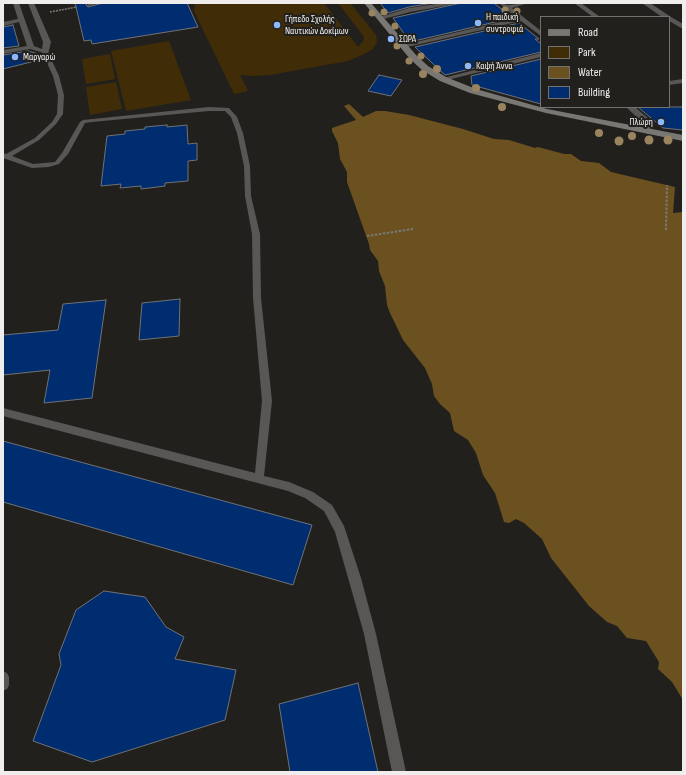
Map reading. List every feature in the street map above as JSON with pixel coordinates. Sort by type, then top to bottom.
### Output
[{"type":"main road","points":[[367,3],[403,46],[425,68],[443,78],[473,91],[546,111],[683,138]]},
{"type":"street","points":[[16,3],[31,47]]},
{"type":"street","points":[[3,52],[31,47],[45,52],[47,42],[31,3]]},
{"type":"street","points":[[90,5],[99,3]]},
{"type":"street","points":[[380,18],[409,10],[457,3]]},
{"type":"street","points":[[505,5],[525,3]]},
{"type":"street","points":[[577,3],[596,16]]},
{"type":"street","points":[[645,3],[665,16]]},
{"type":"street","points":[[505,5],[540,33]]},
{"type":"street","points":[[403,46],[523,19]]},
{"type":"street","points":[[670,19],[681,24]]},
{"type":"street","points":[[3,24],[21,20]]},
{"type":"street","points":[[670,26],[681,24]]},
{"type":"street","points":[[443,78],[540,55]]},
{"type":"street","points":[[670,82],[683,81]]},
{"type":"street","points":[[631,108],[646,122],[650,132]]},
{"type":"lane","points":[[5,156],[37,139],[54,123],[60,114],[62,106],[60,88],[45,52]]},
{"type":"lane","points":[[5,156],[32,166],[49,166],[57,163],[65,154],[83,122],[92,120],[209,109],[227,109],[234,117],[240,134],[247,166],[248,196],[256,234],[257,298],[267,401],[259,480]]},
{"type":"lane","points":[[3,412],[289,487],[309,495],[328,508],[340,530],[355,578],[370,634],[399,772]]},
{"type":"lane","points":[[3,677],[3,685]]},
{"type":"path","points":[[36,15],[90,5]]},
{"type":"path","points":[[666,230],[667,185]]},
{"type":"path","points":[[366,236],[413,229]]},
{"type":"green space","name":"Γήπεδο Σχολής Ναυτικών Δοκίμων","points":[[195,3],[324,3],[358,47],[364,40],[364,37],[338,3],[350,3],[376,35],[377,42],[373,49],[348,61],[270,75],[240,75],[248,91],[234,94],[194,11]]},
{"type":"green space","points":[[169,41],[191,100],[126,111],[111,51]]},
{"type":"green space","points":[[110,54],[115,79],[86,84],[82,59]]},
{"type":"green space","points":[[116,82],[122,109],[90,115],[86,87]]},
{"type":"water","points":[[349,104],[363,117],[376,111],[409,115],[463,129],[494,139],[509,140],[535,148],[538,147],[564,154],[571,154],[581,161],[599,163],[611,172],[675,187],[673,213],[683,212],[683,700],[672,682],[658,669],[659,662],[646,641],[627,638],[617,626],[607,622],[589,606],[551,558],[542,539],[524,523],[516,519],[509,523],[504,522],[495,493],[483,475],[476,453],[468,440],[454,431],[450,413],[434,396],[432,384],[425,368],[403,340],[387,305],[385,286],[379,271],[378,261],[370,250],[347,182],[347,172],[340,159],[338,143],[332,131],[332,128],[356,120],[344,106]]},
{"type":"building","points":[[75,3],[87,3],[86,5],[88,7],[103,3],[187,3],[198,27],[92,44],[91,40],[84,41]]},
{"type":"building","points":[[380,3],[433,3],[409,7],[388,13]]},
{"type":"building","points":[[461,3],[494,3],[512,18],[410,42],[393,18]]},
{"type":"building","points":[[519,23],[539,39],[535,39],[540,43],[540,52],[445,75],[415,47]]},
{"type":"building","points":[[13,25],[19,46],[3,48],[3,27]]},
{"type":"building","points":[[28,51],[42,55],[43,59],[3,69],[3,55]]},
{"type":"building","points":[[540,59],[540,104],[472,85],[471,76]]},
{"type":"building","points":[[379,75],[402,80],[391,96],[368,91]]},
{"type":"building","points":[[683,107],[683,130],[663,128],[639,108]]},
{"type":"building","points":[[167,125],[167,127],[187,125],[188,144],[197,143],[197,160],[188,161],[188,181],[165,183],[165,186],[141,189],[141,186],[120,188],[121,184],[101,186],[107,136],[125,134],[125,131],[145,129],[145,127]]},
{"type":"building","points":[[180,299],[179,336],[139,340],[142,303]]},
{"type":"building","points":[[106,300],[92,398],[44,403],[50,370],[3,375],[3,335],[58,330],[63,304]]},
{"type":"building","points":[[3,441],[312,525],[293,585],[3,502]]},
{"type":"building","points":[[104,591],[145,597],[166,627],[184,637],[175,659],[236,670],[225,720],[92,762],[33,741],[61,665],[59,654],[76,610]]},
{"type":"building","points":[[358,683],[378,772],[290,772],[279,704]]},
{"type":"place","name":"Η παιδική συντροφιά","points":[[478,23]]},
{"type":"place","name":"Γήπεδο Σχολής Ναυτικών Δοκίμων","points":[[277,25]]},
{"type":"place","name":"ΣΩΡΑ","points":[[391,39]]},
{"type":"place","name":"Μαργαρώ","points":[[15,57]]},
{"type":"place","name":"Καψή Άννα","points":[[468,66]]},
{"type":"place","name":"Πλώρη","points":[[661,122]]}]
